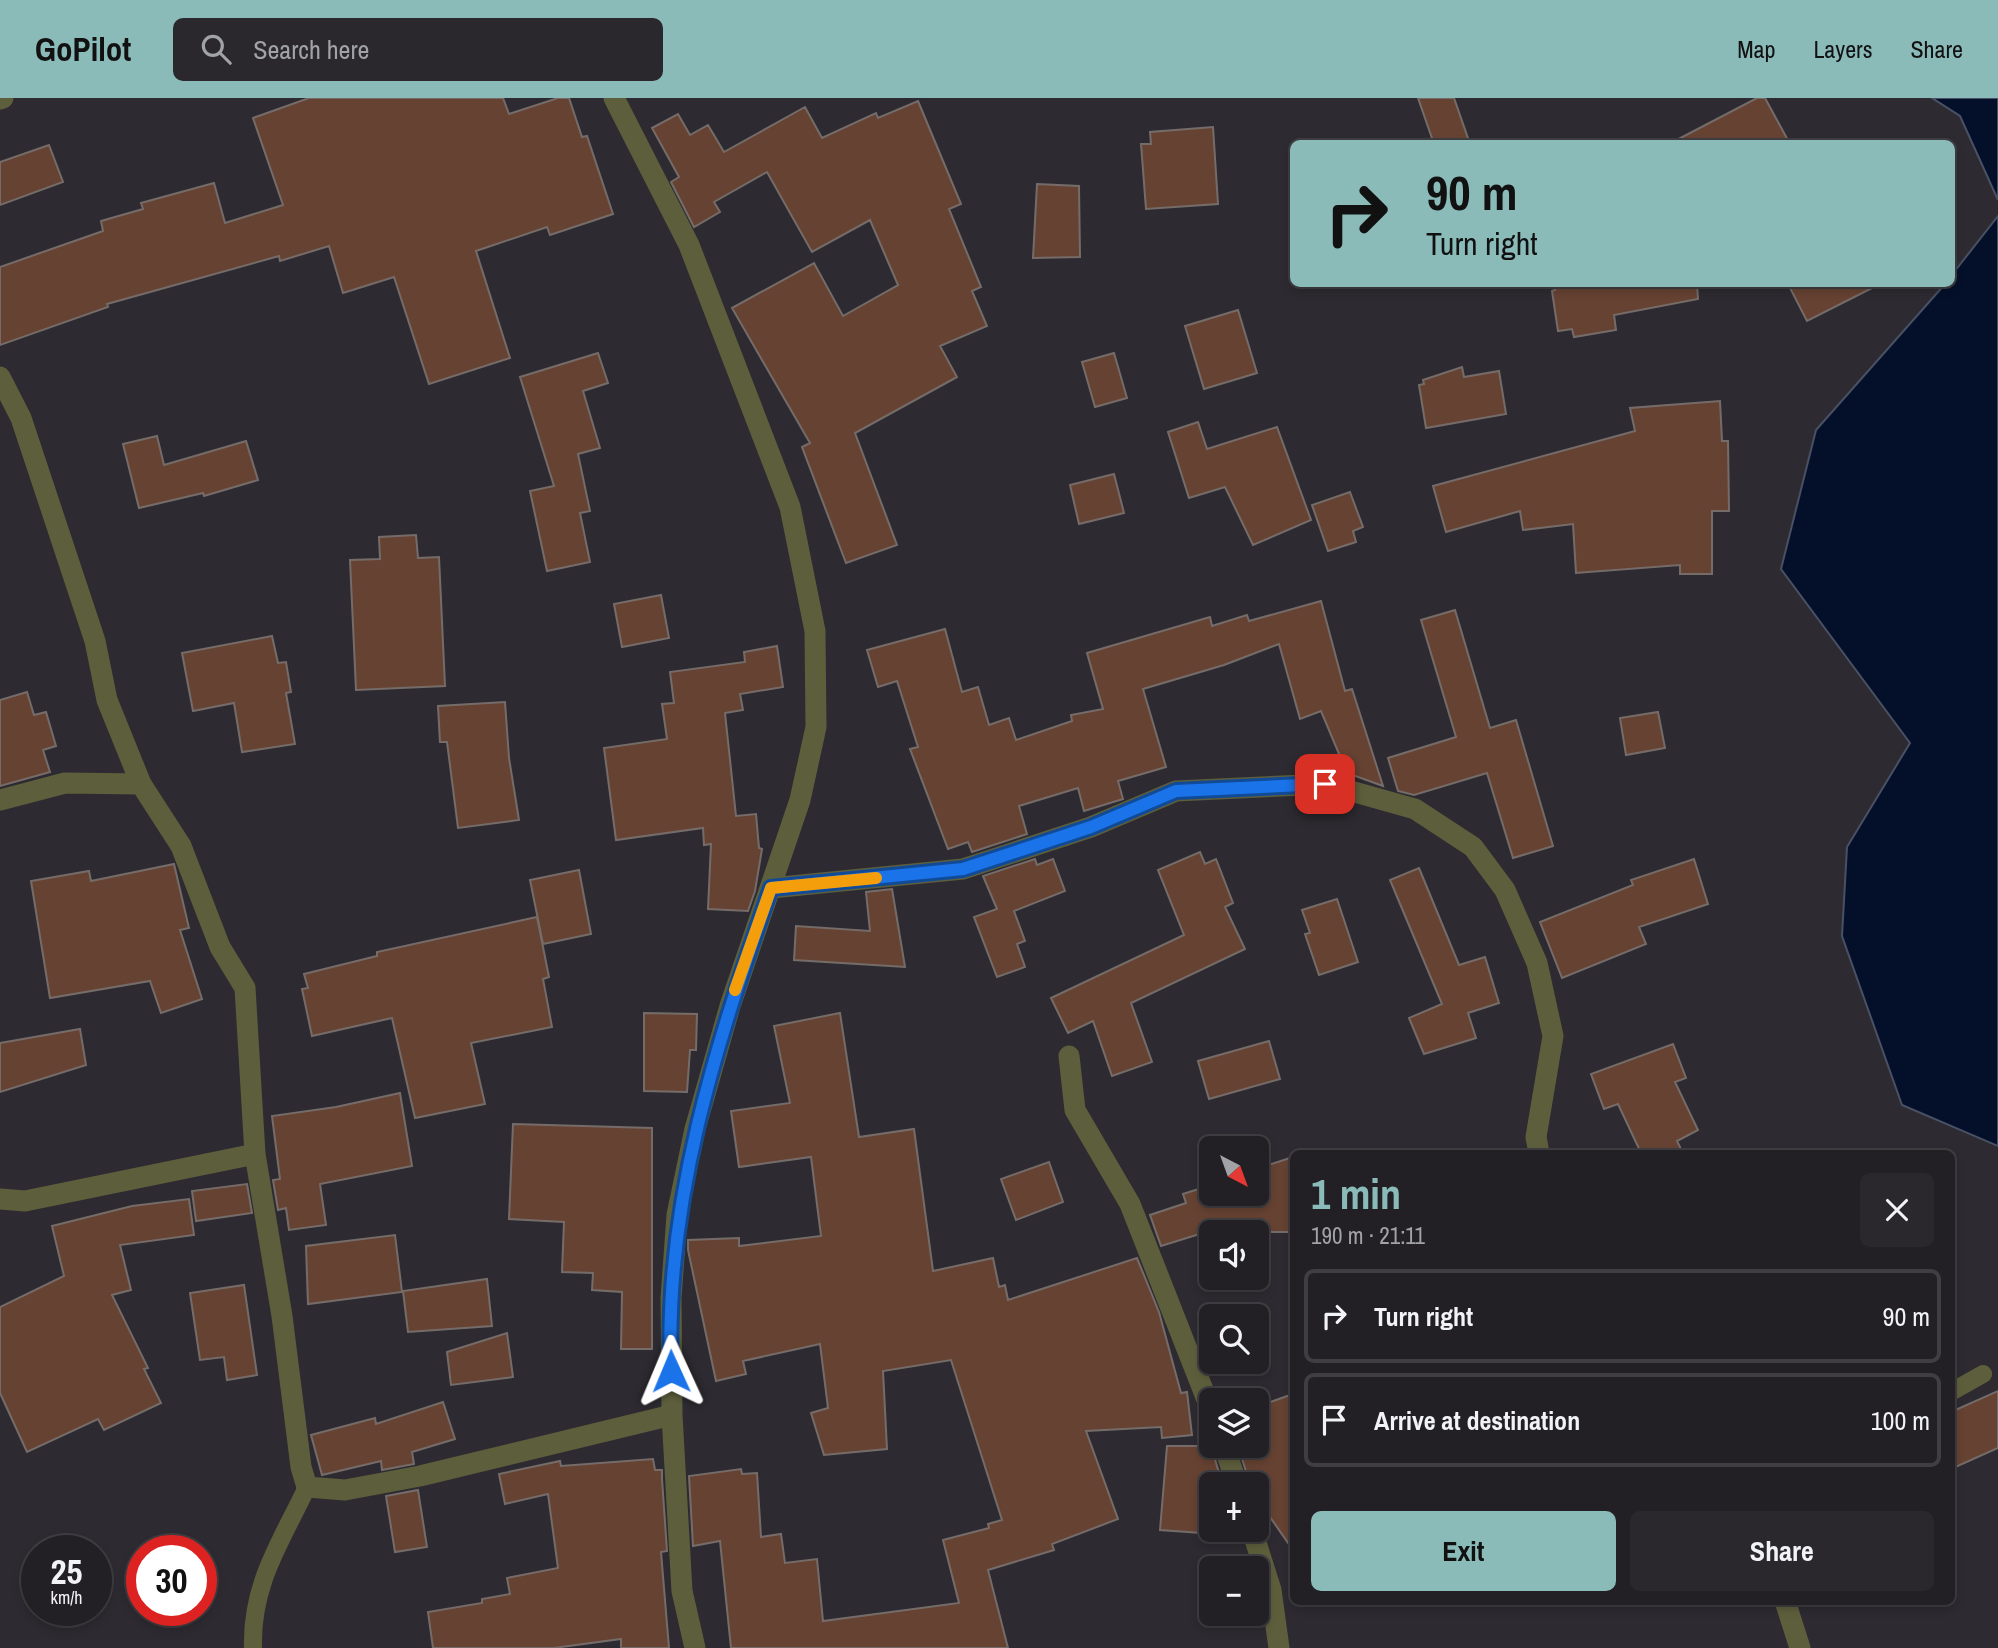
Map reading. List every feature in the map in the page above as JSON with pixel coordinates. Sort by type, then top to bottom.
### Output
[{"type":"street","points":[[614,98],[689,245],[790,507],[815,631],[816,727],[800,800],[715,1057],[695,1129],[677,1215],[671,1298],[672,1415],[682,1591],[695,1648]]},
{"type":"street","points":[[0,377],[21,418],[95,641],[107,700],[141,784],[181,846],[220,947],[245,988],[256,1154],[282,1315],[301,1467],[307,1487],[345,1490],[420,1476],[672,1415]]},
{"type":"street","points":[[0,800],[65,783],[141,784]]},
{"type":"street","points":[[771,888],[963,869],[1091,827],[1176,791],[1325,784],[1415,809],[1473,847],[1505,890],[1536,963],[1553,1036],[1536,1137],[1538,1150]]},
{"type":"street","points":[[1069,1056],[1074,1110],[1130,1203],[1202,1388]]},
{"type":"street","points":[[0,1199],[25,1201],[256,1154]]},
{"type":"street","points":[[1256,1542],[1271,1590],[1279,1648]]},
{"type":"street","points":[[1785,1605],[1800,1648]]},
{"type":"lane","points":[[1955,1390],[1983,1374]]},
{"type":"lane","points":[[253,1648],[252,1617],[269,1560],[307,1487]]},
{"type":"water","points":[[1932,98],[1998,98],[1998,200],[1960,116]]},
{"type":"water","points":[[1998,216],[1998,1146],[1902,1105],[1842,936],[1847,847],[1910,743],[1781,569],[1816,430],[1942,287],[1955,287],[1955,271]]},
{"type":"building","points":[[309,98],[503,98],[509,114],[558,98],[569,98],[582,137],[587,136],[613,214],[550,235],[547,227],[476,251],[510,358],[429,384],[394,277],[343,293],[329,246],[280,261],[279,256],[107,304],[108,307],[0,345],[0,267],[103,231],[101,221],[143,209],[141,203],[214,183],[225,223],[283,205],[253,118]]},
{"type":"building","points":[[1418,98],[1454,98],[1469,140],[1433,140]]},
{"type":"building","points":[[1757,98],[1765,98],[1788,140],[1677,140]]},
{"type":"building","points":[[918,101],[961,204],[949,209],[981,287],[972,291],[987,326],[940,346],[957,377],[855,433],[897,545],[846,563],[802,447],[810,443],[732,308],[814,263],[843,316],[898,285],[870,220],[812,252],[767,172],[714,202],[720,212],[694,227],[671,182],[679,177],[652,128],[678,114],[690,135],[708,125],[724,152],[805,107],[822,138],[876,113],[878,118]]},
{"type":"building","points":[[1213,127],[1218,204],[1146,209],[1141,144],[1151,144],[1150,132]]},
{"type":"building","points":[[49,145],[63,182],[0,205],[0,162]]},
{"type":"building","points":[[1037,184],[1079,186],[1080,257],[1033,258]]},
{"type":"building","points":[[1554,287],[1697,287],[1698,299],[1614,315],[1616,330],[1574,337],[1572,329],[1558,331],[1552,291]]},
{"type":"building","points":[[1790,287],[1874,287],[1807,321]]},
{"type":"building","points":[[1238,310],[1257,373],[1204,389],[1185,326]]},
{"type":"building","points":[[598,353],[608,383],[583,391],[600,448],[578,454],[590,511],[580,513],[590,562],[547,571],[530,491],[554,486],[520,377]]},
{"type":"building","points":[[1114,353],[1127,398],[1095,407],[1082,362]]},
{"type":"building","points":[[1462,367],[1464,377],[1499,371],[1506,414],[1426,428],[1419,385],[1424,384],[1423,380]]},
{"type":"building","points":[[1720,401],[1722,441],[1728,441],[1729,511],[1712,511],[1712,574],[1680,574],[1680,565],[1576,573],[1573,524],[1523,530],[1520,511],[1446,532],[1433,486],[1635,431],[1630,408]]},
{"type":"building","points":[[1198,422],[1207,449],[1277,427],[1311,520],[1253,545],[1225,487],[1189,498],[1168,432]]},
{"type":"building","points":[[157,436],[164,465],[246,441],[258,480],[204,496],[203,493],[139,508],[123,444]]},
{"type":"building","points":[[1114,474],[1124,513],[1079,524],[1070,485]]},
{"type":"building","points":[[1350,492],[1363,527],[1353,531],[1356,542],[1328,551],[1312,505]]},
{"type":"building","points":[[416,535],[418,558],[439,557],[445,686],[356,690],[350,560],[380,559],[379,537]]},
{"type":"building","points":[[661,595],[669,638],[622,647],[614,604]]},
{"type":"building","points":[[1321,601],[1345,691],[1352,689],[1383,786],[1347,773],[1321,711],[1300,719],[1279,644],[1224,665],[1143,689],[1166,767],[1118,781],[1123,799],[1084,811],[1078,788],[1019,806],[1027,834],[972,852],[968,842],[948,849],[910,749],[918,747],[897,681],[878,687],[867,650],[945,629],[962,692],[978,687],[989,725],[1009,718],[1016,740],[1072,721],[1071,715],[1103,709],[1087,653],[1210,617],[1212,626],[1247,615],[1249,621]]},
{"type":"building","points":[[1455,610],[1490,728],[1516,720],[1553,846],[1513,858],[1487,773],[1414,795],[1398,791],[1388,758],[1456,737],[1421,620]]},
{"type":"building","points":[[272,636],[278,663],[286,662],[291,692],[286,693],[295,744],[242,752],[234,703],[193,711],[182,653]]},
{"type":"building","points":[[777,646],[783,687],[740,694],[743,710],[725,713],[736,816],[756,814],[759,848],[762,849],[755,891],[748,911],[708,909],[711,844],[704,845],[703,828],[616,840],[604,748],[667,739],[662,704],[674,703],[670,672],[745,662],[744,652]]},
{"type":"building","points":[[27,692],[34,715],[46,712],[56,746],[43,750],[50,772],[0,786],[0,700]]},
{"type":"building","points":[[505,702],[509,758],[519,820],[458,828],[447,742],[440,742],[438,706]]},
{"type":"building","points":[[1658,712],[1665,748],[1626,755],[1620,718]]},
{"type":"building","points":[[1200,852],[1205,864],[1216,859],[1233,903],[1225,907],[1245,949],[1131,1003],[1152,1062],[1112,1076],[1093,1021],[1068,1033],[1051,998],[1184,935],[1158,870]]},
{"type":"building","points":[[1035,859],[1037,865],[1053,859],[1065,891],[1014,911],[1025,941],[1017,944],[1025,967],[997,977],[974,917],[997,909],[983,876]]},
{"type":"building","points":[[1694,859],[1708,904],[1639,927],[1646,944],[1562,978],[1540,922],[1633,885],[1631,880]]},
{"type":"building","points":[[174,864],[189,928],[180,930],[202,999],[161,1013],[150,981],[50,998],[31,881],[89,871],[91,881]]},
{"type":"building","points":[[1419,868],[1459,965],[1485,957],[1499,1003],[1468,1013],[1476,1038],[1424,1054],[1409,1018],[1442,1004],[1390,880]]},
{"type":"building","points":[[579,870],[591,934],[543,944],[530,880]]},
{"type":"building","points":[[892,889],[905,967],[794,960],[796,926],[870,931],[866,892]]},
{"type":"building","points":[[1337,899],[1358,962],[1319,975],[1305,934],[1310,933],[1302,910]]},
{"type":"building","points":[[537,917],[549,977],[543,979],[552,1027],[471,1043],[485,1104],[415,1118],[392,1018],[312,1036],[302,989],[308,988],[304,974],[377,956],[377,952]]},
{"type":"building","points":[[644,1013],[697,1014],[696,1050],[690,1050],[687,1092],[644,1091]]},
{"type":"building","points":[[840,1013],[859,1137],[914,1129],[933,1271],[993,1258],[999,1287],[1005,1285],[1008,1300],[1137,1258],[1159,1312],[1181,1393],[1187,1392],[1192,1435],[1162,1438],[1161,1427],[1086,1431],[1118,1519],[1052,1544],[1054,1550],[988,1570],[1008,1648],[731,1648],[720,1541],[693,1546],[689,1476],[741,1469],[742,1474],[757,1473],[761,1537],[781,1534],[785,1563],[817,1559],[823,1621],[959,1603],[943,1540],[989,1528],[988,1524],[1002,1520],[951,1360],[883,1371],[887,1449],[824,1455],[811,1413],[828,1408],[820,1344],[743,1361],[746,1374],[716,1381],[688,1240],[739,1238],[739,1246],[821,1236],[811,1157],[739,1167],[731,1111],[790,1103],[774,1026]]},
{"type":"building","points":[[80,1029],[86,1065],[0,1092],[0,1043]]},
{"type":"building","points":[[1269,1041],[1280,1079],[1209,1099],[1198,1061]]},
{"type":"building","points":[[1673,1044],[1686,1078],[1675,1082],[1698,1130],[1677,1141],[1682,1150],[1640,1150],[1618,1104],[1604,1109],[1591,1074]]},
{"type":"building","points":[[400,1093],[412,1166],[320,1184],[326,1225],[289,1230],[286,1208],[278,1210],[273,1180],[280,1179],[272,1116],[336,1107]]},
{"type":"building","points":[[513,1124],[652,1128],[652,1349],[621,1349],[622,1292],[592,1290],[593,1273],[562,1272],[564,1222],[509,1219]]},
{"type":"building","points":[[1290,1158],[1290,1232],[1269,1232],[1269,1220],[1199,1220],[1199,1234],[1161,1246],[1150,1215],[1186,1203],[1183,1194],[1199,1189],[1199,1206],[1269,1206],[1269,1165]]},
{"type":"building","points":[[1049,1162],[1063,1202],[1016,1220],[1001,1179]]},
{"type":"building","points":[[247,1184],[252,1213],[196,1221],[192,1191]]},
{"type":"building","points":[[189,1199],[194,1235],[120,1245],[131,1290],[112,1295],[148,1368],[144,1369],[161,1403],[104,1430],[98,1419],[27,1452],[0,1393],[0,1307],[64,1276],[52,1226],[132,1206]]},
{"type":"building","points":[[395,1235],[402,1292],[308,1304],[306,1246]]},
{"type":"building","points":[[487,1279],[492,1326],[408,1332],[403,1291]]},
{"type":"building","points":[[244,1285],[257,1375],[227,1380],[224,1357],[200,1360],[190,1293]]},
{"type":"building","points":[[507,1333],[513,1377],[451,1385],[447,1352]]},
{"type":"building","points":[[1998,1391],[1998,1448],[1955,1467],[1955,1410]]},
{"type":"building","points":[[1290,1395],[1290,1546],[1269,1516],[1269,1472],[1246,1472],[1242,1458],[1269,1458],[1269,1402]]},
{"type":"building","points":[[443,1402],[455,1439],[412,1452],[414,1464],[382,1470],[381,1461],[322,1475],[311,1435],[375,1418],[376,1424]]},
{"type":"building","points":[[1167,1446],[1199,1446],[1199,1458],[1215,1458],[1219,1472],[1199,1472],[1199,1533],[1160,1530]]},
{"type":"building","points":[[653,1459],[655,1470],[662,1470],[667,1551],[661,1552],[669,1648],[621,1648],[621,1639],[554,1648],[433,1648],[428,1612],[482,1603],[482,1599],[510,1594],[507,1578],[558,1568],[548,1494],[505,1504],[499,1474],[560,1461],[561,1466]]},
{"type":"building","points":[[418,1490],[427,1547],[395,1552],[386,1496]]},
{"type":"slow traffic","points":[[735,990],[771,888],[876,878]]},
{"type":"route","points":[[671,1371],[671,1298],[677,1215],[695,1129],[715,1057],[771,888],[963,869],[1091,827],[1176,791],[1325,784]]}]
